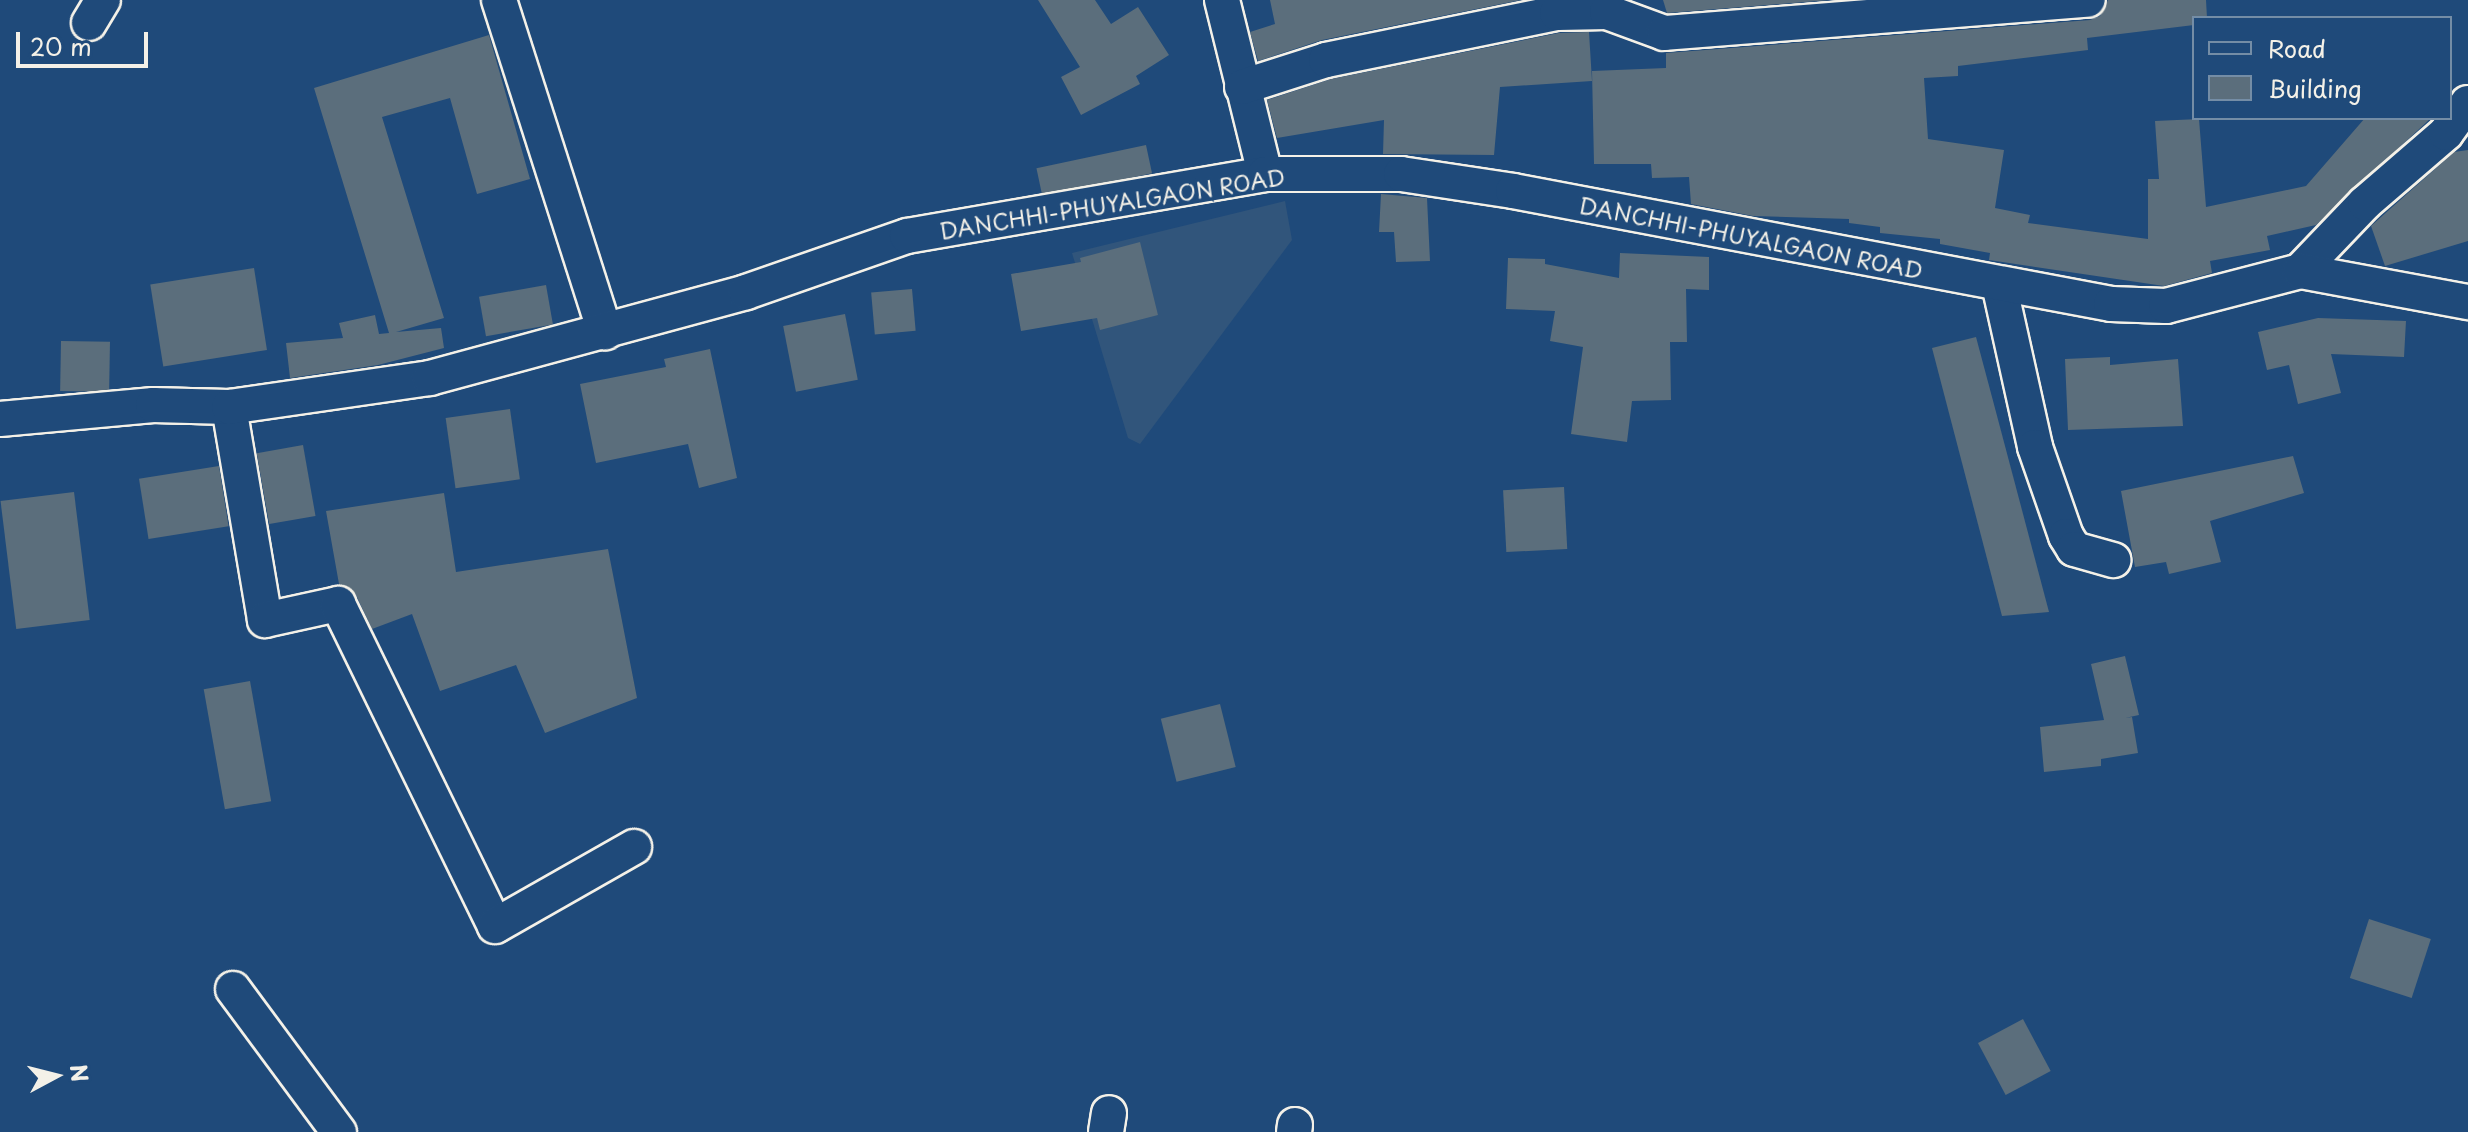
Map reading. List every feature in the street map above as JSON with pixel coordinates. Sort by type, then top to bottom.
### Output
[{"type":"street","points":[[499,0],[605,332]]},
{"type":"street","points":[[1222,0],[1265,174]]},
{"type":"street","points":[[1242,87],[1326,60],[1557,13],[1607,12],[1664,33],[2088,0]]},
{"type":"street","points":[[2300,271],[2365,203],[2446,133],[2468,103]]},
{"type":"street","name":"DANCHHI-PHUYALGAON ROAD","points":[[0,419],[153,405],[229,407],[430,378],[746,292],[907,236],[1265,174],[1401,174],[1513,191],[2111,304],[2166,306],[2300,271],[2468,302]]},
{"type":"street","points":[[1999,284],[2035,447],[2066,536],[2074,549],[2113,560]]},
{"type":"street","points":[[229,407],[265,620],[338,604],[495,926],[634,847]]},
{"type":"street","points":[[233,989],[339,1132]]},
{"type":"shaded area","points":[[1285,201],[1292,240],[1140,444],[1128,438],[1072,253]]},
{"type":"building","points":[[1038,0],[1095,0],[1111,24],[1138,7],[1169,55],[1136,76],[1140,84],[1081,115],[1061,77],[1080,67]]},
{"type":"building","points":[[1270,0],[1521,0],[1322,40],[1258,61],[1250,32],[1275,24]]},
{"type":"building","points":[[1663,0],[1830,0],[1667,13]]},
{"type":"building","points":[[2108,0],[2206,0],[2207,16],[2192,16],[2192,25],[2087,38],[2088,50],[1958,66],[1958,76],[1924,78],[1928,139],[2004,150],[1995,208],[2030,215],[2028,223],[2148,239],[2148,179],[2159,179],[2155,121],[2199,120],[2206,207],[2306,186],[2363,120],[2429,120],[2316,225],[2267,236],[2270,250],[2210,261],[2212,273],[2164,286],[1989,260],[1990,253],[1940,244],[1940,239],[1880,233],[1880,227],[1849,223],[1849,219],[1753,216],[1691,204],[1689,177],[1652,178],[1651,164],[1594,164],[1592,71],[1666,68],[1666,53],[2090,20],[2100,16]]},
{"type":"building","points":[[1589,32],[1592,81],[1500,87],[1494,155],[1383,154],[1384,120],[1277,138],[1267,100],[1331,79],[1559,33]]},
{"type":"building","points":[[489,35],[530,179],[477,194],[450,98],[382,117],[444,318],[396,332],[441,328],[444,348],[378,365],[290,378],[286,343],[343,338],[339,323],[375,315],[379,334],[389,333],[314,88]]},
{"type":"building","points":[[1146,145],[1152,173],[1042,197],[1036,168]]},
{"type":"building","points":[[2468,150],[2468,241],[2385,266],[2371,226],[2454,152]]},
{"type":"building","points":[[1381,194],[1427,198],[1430,261],[1396,262],[1394,232],[1379,232]]},
{"type":"building","points":[[1140,242],[1158,315],[1100,330],[1097,318],[1021,331],[1011,274],[1081,262],[1080,258]]},
{"type":"building","points":[[1620,253],[1709,257],[1709,290],[1686,289],[1687,342],[1670,342],[1671,400],[1632,401],[1627,442],[1571,434],[1583,347],[1550,341],[1555,311],[1506,309],[1508,258],[1545,259],[1545,264],[1619,278]]},
{"type":"building","points":[[254,268],[267,350],[163,366],[150,284]]},
{"type":"building","points":[[546,285],[553,324],[486,336],[479,297]]},
{"type":"building","points":[[912,289],[916,331],[875,334],[871,293]]},
{"type":"building","points":[[845,314],[858,380],[796,392],[783,326]]},
{"type":"building","points":[[2318,318],[2406,321],[2404,357],[2331,354],[2341,393],[2298,404],[2289,365],[2267,370],[2258,332]]},
{"type":"building","points":[[1976,337],[2049,612],[2002,616],[1932,348]]},
{"type":"building","points":[[61,341],[110,342],[109,392],[60,391]]},
{"type":"building","points":[[710,349],[737,478],[699,488],[688,444],[596,463],[580,384],[666,367],[664,359]]},
{"type":"building","points":[[2110,357],[2110,365],[2178,359],[2183,426],[2068,430],[2065,359]]},
{"type":"building","points":[[510,409],[520,479],[456,488],[446,418]]},
{"type":"building","points":[[303,445],[316,516],[269,524],[257,453]]},
{"type":"building","points":[[2293,456],[2304,493],[2210,521],[2221,562],[2169,574],[2166,562],[2135,567],[2121,491]]},
{"type":"building","points":[[219,466],[229,526],[149,539],[139,479]]},
{"type":"building","points":[[1564,487],[1567,549],[1506,552],[1503,490]]},
{"type":"building","points":[[74,492],[90,620],[16,629],[1,501]]},
{"type":"building","points":[[444,493],[456,572],[608,549],[637,698],[545,733],[516,665],[440,691],[412,614],[372,629],[356,595],[339,584],[326,511]]},
{"type":"building","points":[[2125,656],[2139,715],[2125,718],[2132,717],[2138,753],[2101,759],[2101,766],[2044,772],[2040,727],[2104,720],[2091,664]]},
{"type":"building","points":[[250,681],[271,801],[225,809],[204,689]]},
{"type":"building","points":[[1220,704],[1236,767],[1177,782],[1161,719]]},
{"type":"building","points":[[2369,919],[2431,939],[2412,998],[2350,978]]},
{"type":"building","points":[[2023,1019],[2051,1071],[2006,1095],[1978,1043]]}]
